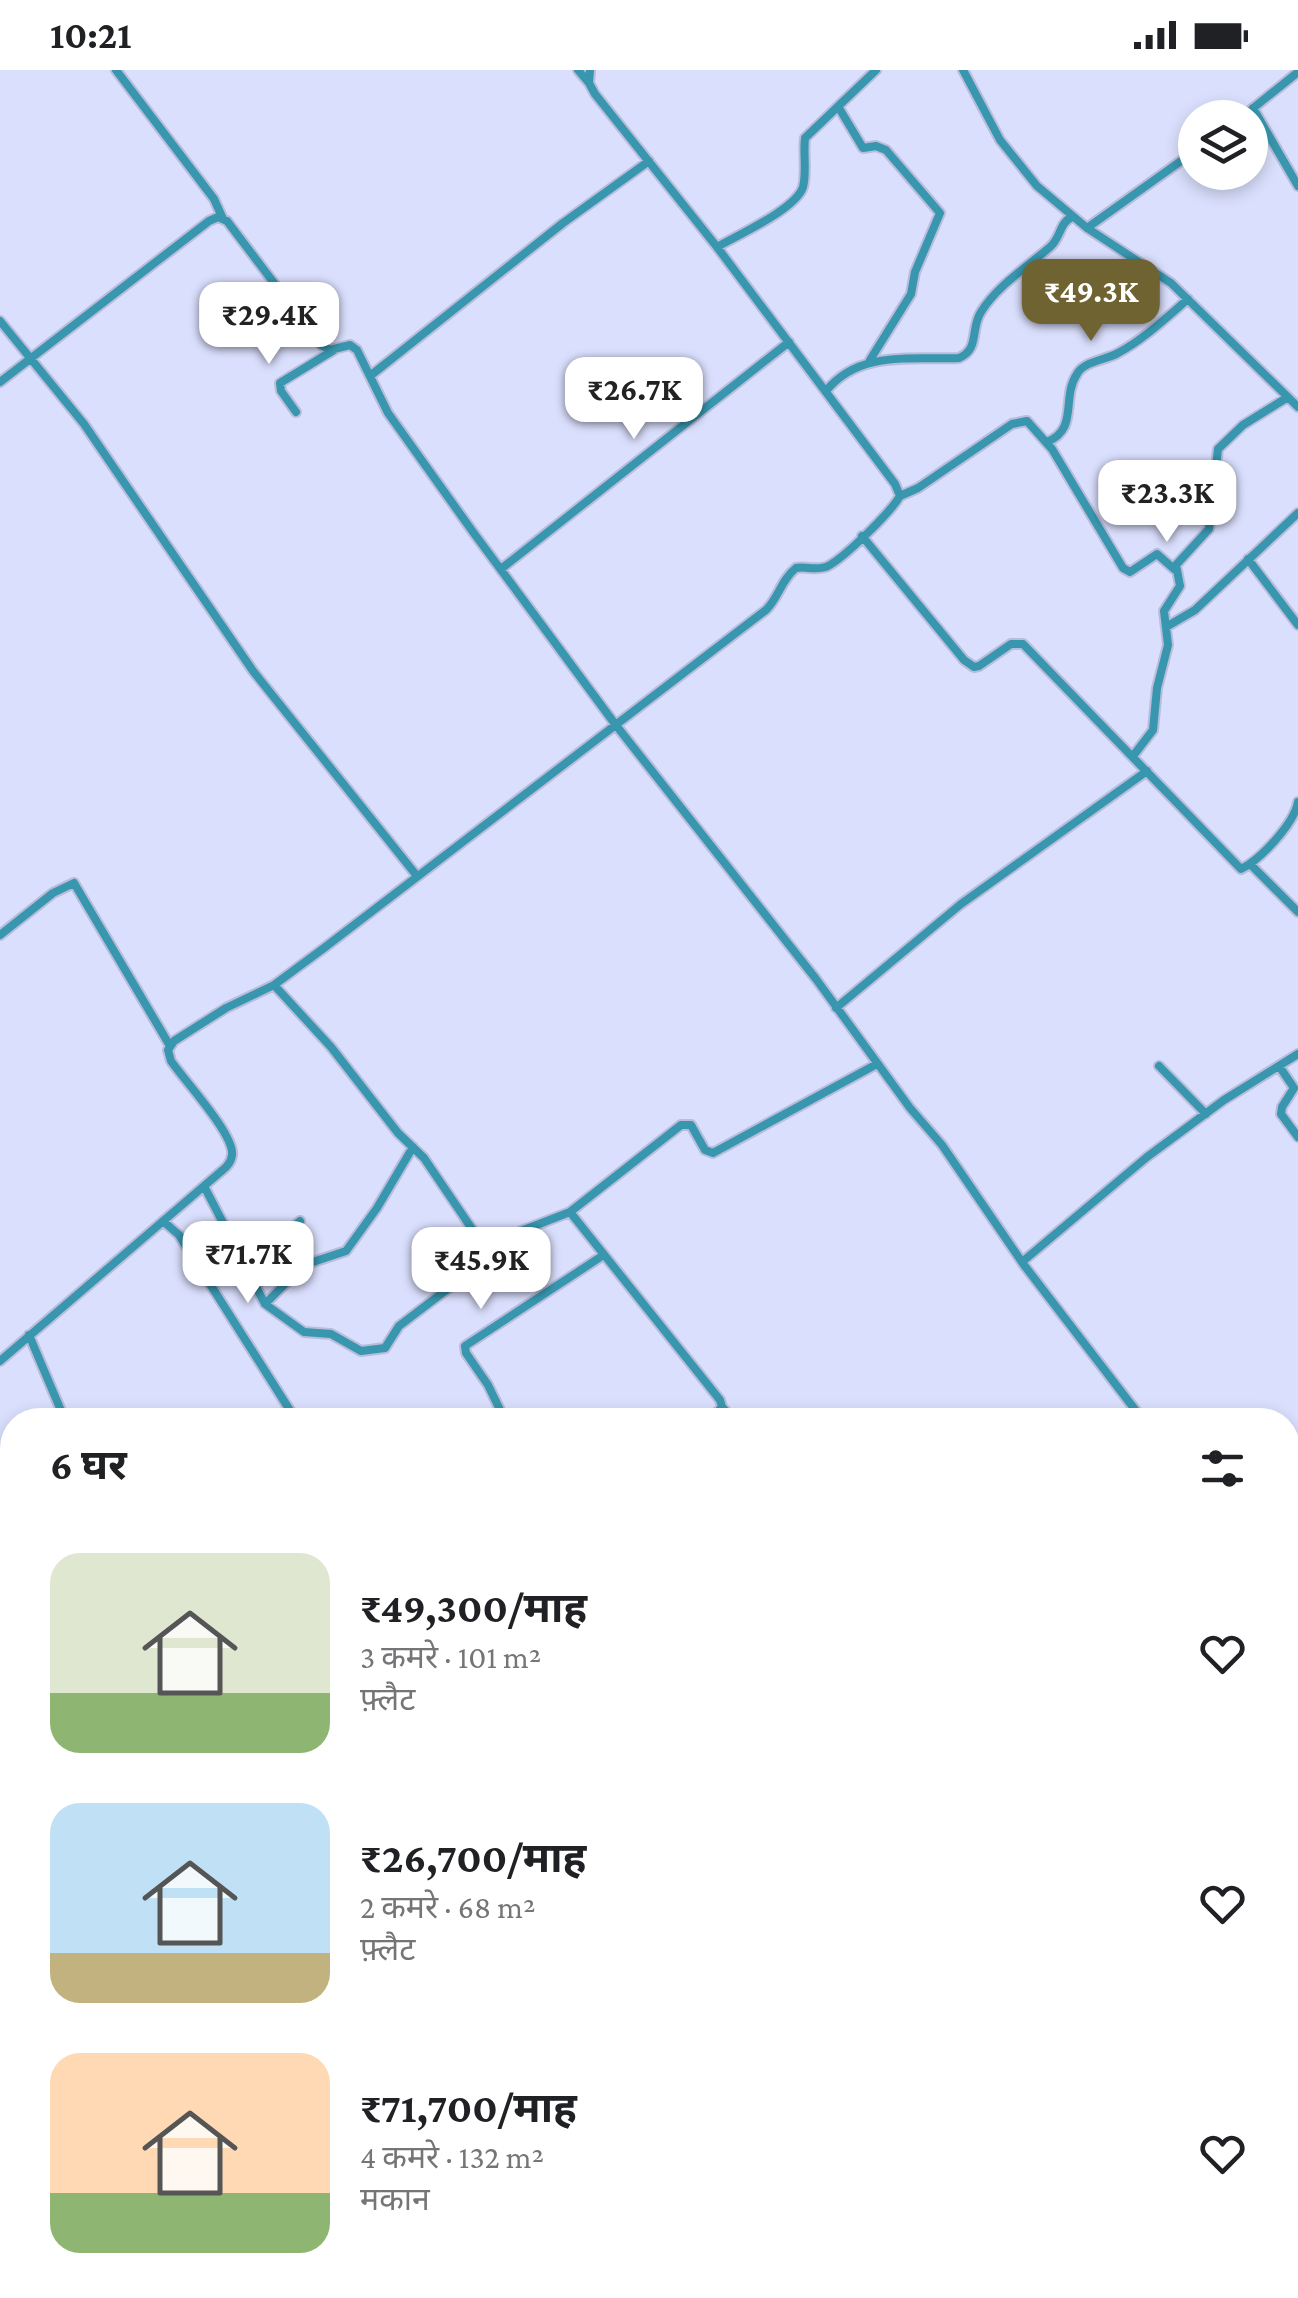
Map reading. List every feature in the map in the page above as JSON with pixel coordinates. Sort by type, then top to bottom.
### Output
[{"type":"street","points":[[116,70],[316,340],[334,350],[353,347],[388,413],[501,570],[615,724],[942,1144],[1022,1262],[1134,1408]]},
{"type":"street","points":[[578,70],[789,342],[896,484],[900,496]]},
{"type":"street","points":[[589,83],[590,70]]},
{"type":"street","points":[[717,247],[796,197],[804,184],[805,138],[876,70]]},
{"type":"street","points":[[963,70],[1008,151],[1037,186],[1086,228],[1163,277],[1298,407]]},
{"type":"street","points":[[1263,100],[1298,72]]},
{"type":"street","points":[[838,108],[862,148],[876,146],[886,150],[940,213],[915,272],[911,294],[870,360]]},
{"type":"street","points":[[1268,134],[1298,186]]},
{"type":"street","points":[[370,376],[563,223],[649,161]]},
{"type":"street","points":[[1086,228],[1178,163]]},
{"type":"street","points":[[826,391],[849,369],[870,360],[966,355],[974,345],[975,324],[985,306],[1052,246],[1065,221],[1072,217]]},
{"type":"street","points":[[0,382],[203,225],[214,218],[223,219]]},
{"type":"street","points":[[1046,442],[1058,436],[1068,423],[1072,383],[1079,370],[1123,350],[1188,300]]},
{"type":"street","points":[[0,321],[84,424],[242,656],[417,876]]},
{"type":"street","points":[[501,570],[789,342]]},
{"type":"street","points":[[296,412],[280,383],[334,350]]},
{"type":"street","points":[[1174,569],[1209,529],[1218,450],[1243,424],[1288,397]]},
{"type":"street","points":[[170,1046],[226,1008],[274,985],[766,610],[796,568],[826,568],[900,496],[1018,421],[1032,423],[1046,442],[1123,568],[1130,572],[1157,554],[1174,569],[1180,586],[1164,611],[1168,645],[1157,688],[1153,730],[1132,756]]},
{"type":"street","points":[[1166,627],[1195,610],[1298,513]]},
{"type":"street","points":[[862,536],[969,665],[978,666],[1016,642],[1024,644],[1238,867],[1244,869],[1250,864],[1290,822],[1298,791]]},
{"type":"street","points":[[1248,559],[1298,625]]},
{"type":"street","points":[[836,1008],[961,904],[1147,772]]},
{"type":"street","points":[[1250,864],[1298,912]]},
{"type":"street","points":[[0,934],[74,883],[170,1046],[171,1061],[225,1134],[232,1150],[229,1163],[204,1186],[0,1360]]},
{"type":"street","points":[[274,985],[427,1162],[477,1240],[494,1253]]},
{"type":"street","points":[[1022,1262],[1147,1157],[1298,1054]]},
{"type":"street","points":[[204,1186],[264,1304],[304,1332],[331,1334],[361,1351],[379,1350],[388,1344],[399,1326],[521,1231],[570,1212],[681,1125],[692,1124],[704,1150],[713,1152],[878,1064]]},
{"type":"street","points":[[1160,1066],[1206,1114]]},
{"type":"street","points":[[1279,1066],[1294,1088],[1281,1114],[1298,1137]]},
{"type":"street","points":[[264,1304],[304,1265],[346,1251],[413,1147]]},
{"type":"street","points":[[570,1212],[716,1394],[722,1407]]},
{"type":"street","points":[[163,1220],[178,1235],[288,1408]]},
{"type":"street","points":[[248,1266],[300,1221]]},
{"type":"street","points":[[499,1408],[466,1353],[466,1346],[602,1256]]},
{"type":"street","points":[[29,1335],[60,1408]]}]
